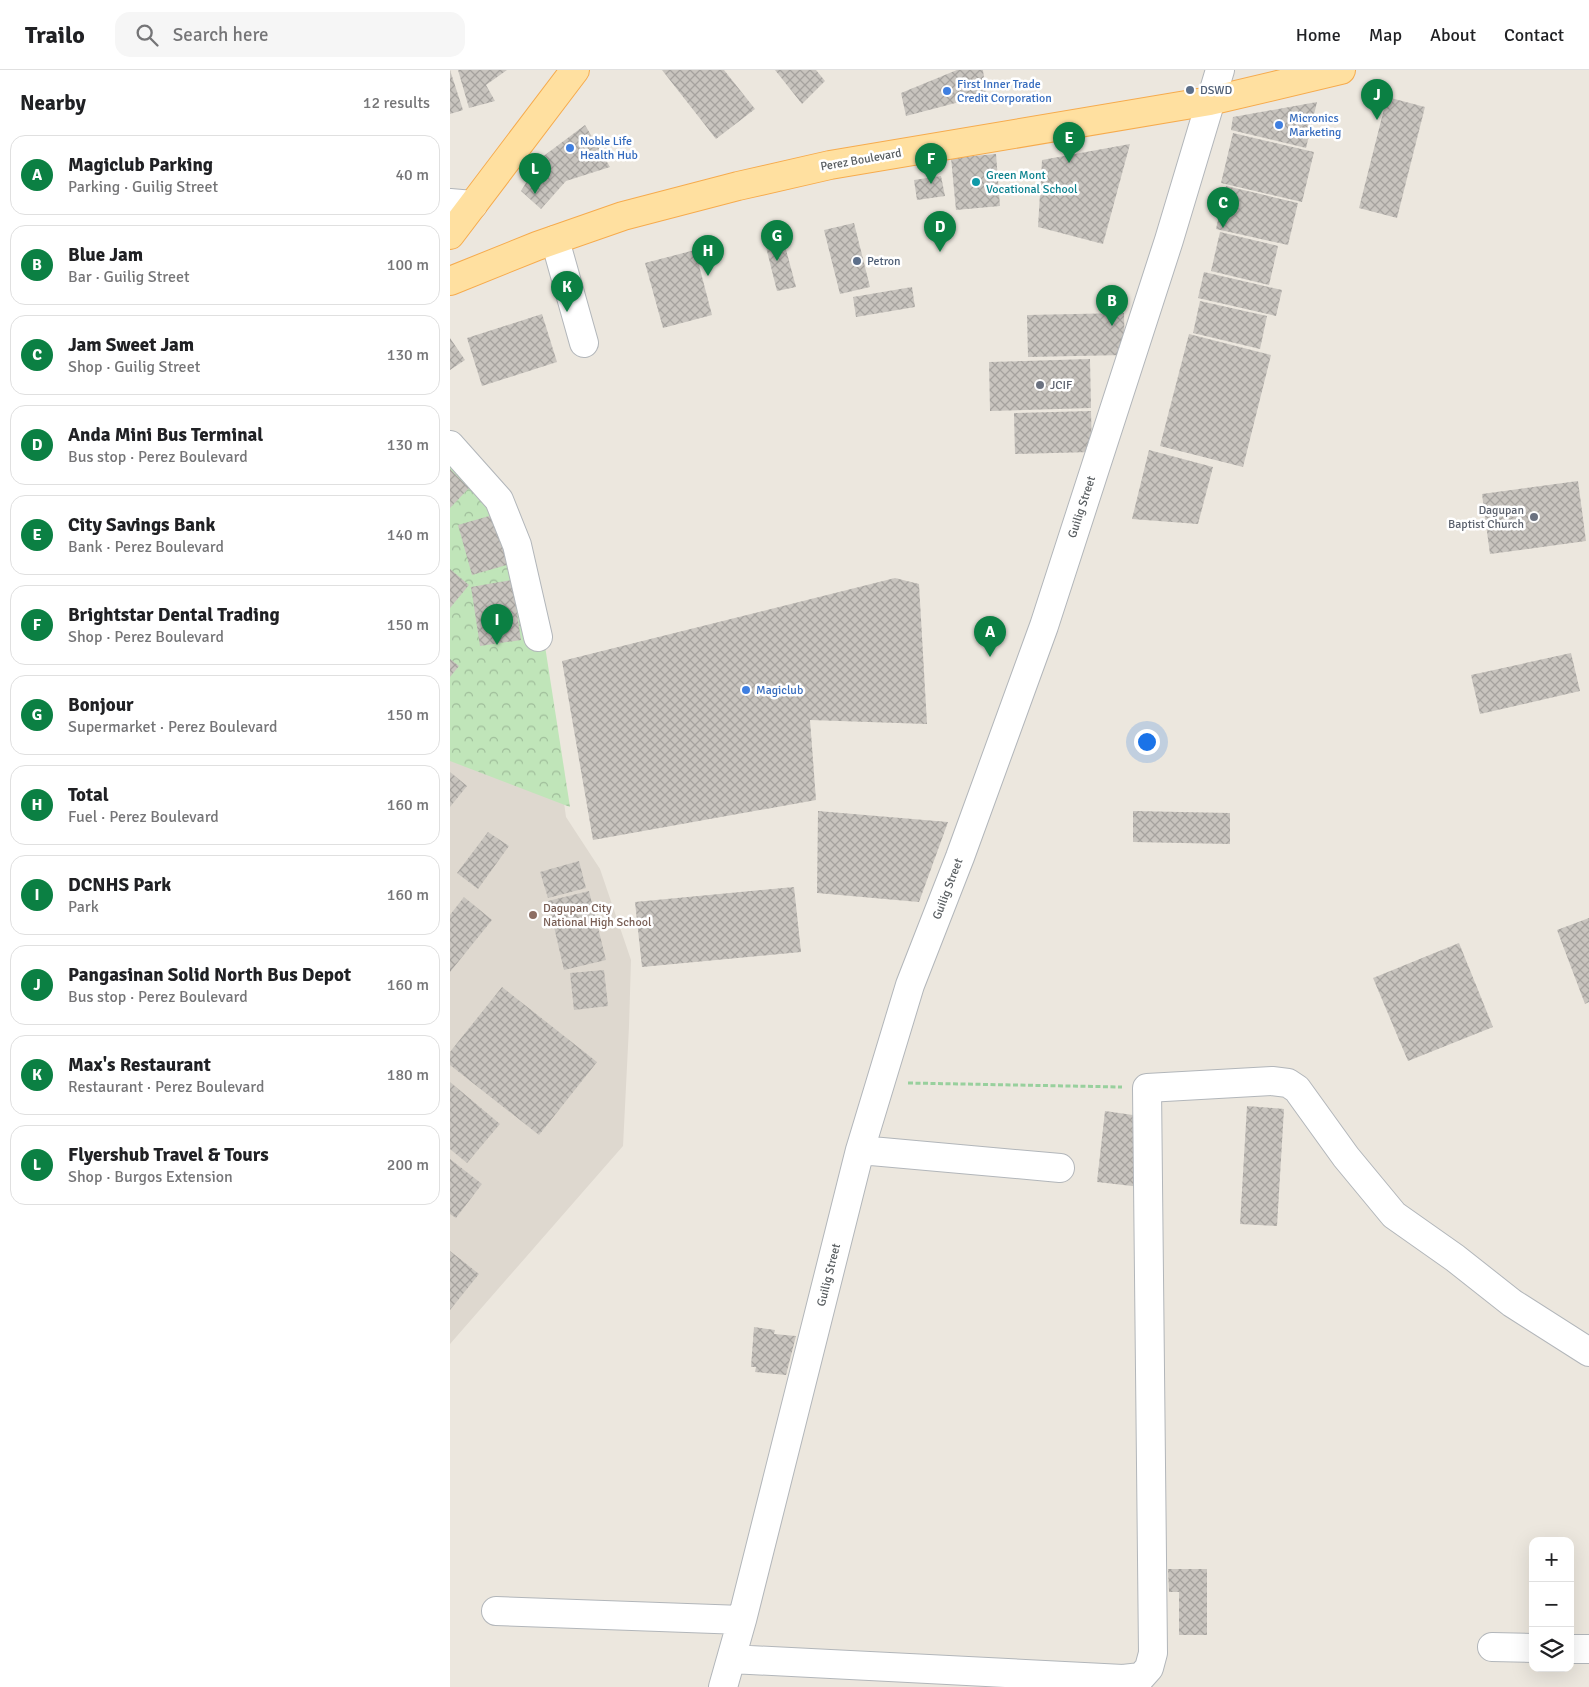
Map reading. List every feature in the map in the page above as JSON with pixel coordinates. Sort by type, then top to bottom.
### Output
[{"type":"main road","points":[[450,235],[461,204],[575,70]]},
{"type":"main road","name":"Perez Boulevard","points":[[450,281],[555,240],[632,214],[738,186],[830,165],[1210,101],[1341,70]]},
{"type":"street","name":"Guilig Street","points":[[723,1687],[742,1620],[860,1150],[880,1082],[910,985],[960,857],[1044,626],[1169,240],[1220,70]]},
{"type":"street","points":[[555,240],[584,343]]},
{"type":"street","points":[[450,445],[498,500],[518,545],[538,637]]},
{"type":"street","points":[[731,1659],[1123,1683],[1141,1677],[1149,1668],[1153,1653],[1147,1088],[1272,1080],[1288,1083],[1298,1090],[1346,1157],[1394,1215],[1512,1303],[1589,1352]]},
{"type":"street","points":[[860,1150],[1060,1168]]},
{"type":"street","points":[[496,1611],[742,1620]]},
{"type":"street","points":[[1492,1647],[1529,1648]]},
{"type":"street","points":[[1574,1649],[1589,1649]]},
{"type":"path","points":[[880,1082],[1147,1088]]},
{"type":"shaded area","name":"Dagupan City National High School","points":[[450,457],[527,530],[566,817],[600,869],[631,960],[623,1146],[450,1344]]},
{"type":"green space","points":[[450,460],[527,530],[570,807],[450,761]]},
{"type":"building","points":[[450,70],[463,110],[450,114]]},
{"type":"building","points":[[458,70],[507,70],[486,85],[495,101],[469,108]]},
{"type":"building","points":[[662,70],[724,70],[755,109],[716,139]]},
{"type":"building","points":[[775,70],[816,70],[825,81],[802,104]]},
{"type":"building","points":[[957,70],[983,70],[986,95],[906,116],[901,93]]},
{"type":"building","points":[[1387,97],[1425,107],[1397,218],[1359,208]]},
{"type":"building","points":[[1317,102],[1306,148],[1231,130],[1233,117]]},
{"type":"building","points":[[585,125],[610,167],[566,181],[541,209],[521,191],[541,158]]},
{"type":"building","points":[[1233,133],[1314,152],[1302,202],[1221,183]]},
{"type":"building","points":[[1130,144],[1103,244],[1038,227],[1042,160]]},
{"type":"building","name":"Green Mont Vocational School","points":[[996,154],[1000,206],[956,210],[951,158]]},
{"type":"building","points":[[941,176],[945,196],[917,200],[914,180]]},
{"type":"building","points":[[1226,186],[1298,203],[1288,245],[1216,229]]},
{"type":"building","points":[[854,223],[870,287],[840,294],[824,230]]},
{"type":"building","points":[[1220,232],[1278,246],[1269,285],[1211,271]]},
{"type":"building","points":[[784,242],[796,287],[777,291],[766,247]]},
{"type":"building","points":[[695,250],[712,315],[663,328],[645,263]]},
{"type":"building","points":[[1204,272],[1282,290],[1276,316],[1198,298]]},
{"type":"building","points":[[912,287],[915,307],[856,317],[853,297]]},
{"type":"building","points":[[1200,301],[1267,316],[1260,349],[1193,333]]},
{"type":"building","points":[[1124,313],[1125,355],[1028,357],[1027,315]]},
{"type":"building","points":[[542,314],[557,362],[482,386],[467,338]]},
{"type":"building","points":[[1189,334],[1271,355],[1243,467],[1160,446]]},
{"type":"building","points":[[450,338],[465,360],[450,370]]},
{"type":"building","name":"JCIF","points":[[1090,359],[1091,408],[990,411],[989,362]]},
{"type":"building","points":[[1091,411],[1092,452],[1015,454],[1014,413]]},
{"type":"building","points":[[1149,450],[1213,467],[1198,524],[1132,519]]},
{"type":"building","points":[[450,469],[469,488],[450,508]]},
{"type":"building","name":"Dagupan Baptist Church","points":[[1578,481],[1586,541],[1490,554],[1482,494]]},
{"type":"building","points":[[496,514],[510,564],[472,575],[458,525]]},
{"type":"building","points":[[450,569],[469,585],[450,608]]},
{"type":"building","name":"Magiclub","points":[[895,578],[919,584],[927,724],[810,720],[816,800],[593,840],[562,661]]},
{"type":"building","points":[[512,580],[521,640],[480,646],[471,587]]},
{"type":"building","points":[[1571,653],[1580,691],[1480,714],[1471,675]]},
{"type":"building","points":[[450,659],[459,666],[450,677]]},
{"type":"building","points":[[450,772],[467,786],[450,807]]},
{"type":"building","points":[[818,811],[948,822],[919,902],[817,893]]},
{"type":"building","points":[[1133,811],[1230,813],[1230,844],[1133,842]]},
{"type":"building","points":[[488,832],[509,846],[478,889],[457,873]]},
{"type":"building","points":[[579,861],[586,888],[548,898],[540,872]]},
{"type":"building","points":[[794,887],[801,952],[642,967],[635,902]]},
{"type":"building","points":[[589,891],[606,960],[564,970],[548,901]]},
{"type":"building","points":[[464,897],[492,920],[450,972],[450,915]]},
{"type":"building","points":[[1589,918],[1589,1002],[1585,1004],[1557,930]]},
{"type":"building","points":[[1459,943],[1493,1027],[1408,1061],[1373,978]]},
{"type":"building","points":[[604,970],[608,1006],[574,1010],[570,973]]},
{"type":"building","points":[[502,987],[597,1062],[539,1135],[450,1065],[450,1052]]},
{"type":"building","points":[[450,1082],[500,1124],[467,1163],[450,1149]]},
{"type":"building","points":[[1247,1106],[1284,1109],[1277,1226],[1240,1224]]},
{"type":"building","points":[[1105,1111],[1140,1116],[1141,1187],[1097,1182]]},
{"type":"building","points":[[450,1159],[482,1184],[456,1218],[450,1214]]},
{"type":"building","points":[[450,1251],[479,1274],[450,1310]]},
{"type":"building","points":[[754,1327],[775,1330],[774,1334],[796,1336],[786,1375],[755,1372],[756,1367],[751,1367]]},
{"type":"building","points":[[1168,1569],[1207,1569],[1207,1635],[1179,1635],[1179,1592],[1169,1592]]},
{"type":"place","name":"DSWD","points":[[1190,90]]},
{"type":"place","name":"First Inner Trade Credit Corporation","points":[[947,91]]},
{"type":"place","name":"Pangasinan Solid North Bus Depot","points":[[1377,120]]},
{"type":"place","name":"Micronics Marketing","points":[[1279,125]]},
{"type":"place","name":"Noble Life Health Hub","points":[[570,148]]},
{"type":"place","name":"City Savings Bank","points":[[1069,163]]},
{"type":"place","name":"Green Mont Vocational School","points":[[976,182]]},
{"type":"place","name":"Brightstar Dental Trading","points":[[931,184]]},
{"type":"place","name":"Flyershub Travel & Tours","points":[[535,194]]},
{"type":"place","name":"Jam Sweet Jam","points":[[1223,228]]},
{"type":"place","name":"Anda Mini Bus Terminal","points":[[940,252]]},
{"type":"place","name":"Bonjour","points":[[777,261]]},
{"type":"place","name":"Petron","points":[[857,261]]},
{"type":"place","name":"Total","points":[[708,276]]},
{"type":"place","name":"Max's Restaurant","points":[[567,312]]},
{"type":"place","name":"Blue Jam","points":[[1112,326]]},
{"type":"place","name":"JCIF","points":[[1040,385]]},
{"type":"place","name":"Dagupan Baptist Church","points":[[1534,517]]},
{"type":"place","name":"DCNHS Park","points":[[497,645]]},
{"type":"place","name":"Magiclub Parking","points":[[990,657]]},
{"type":"place","name":"Magiclub","points":[[746,690]]},
{"type":"place","name":"Dagupan City National High School","points":[[533,915]]}]
